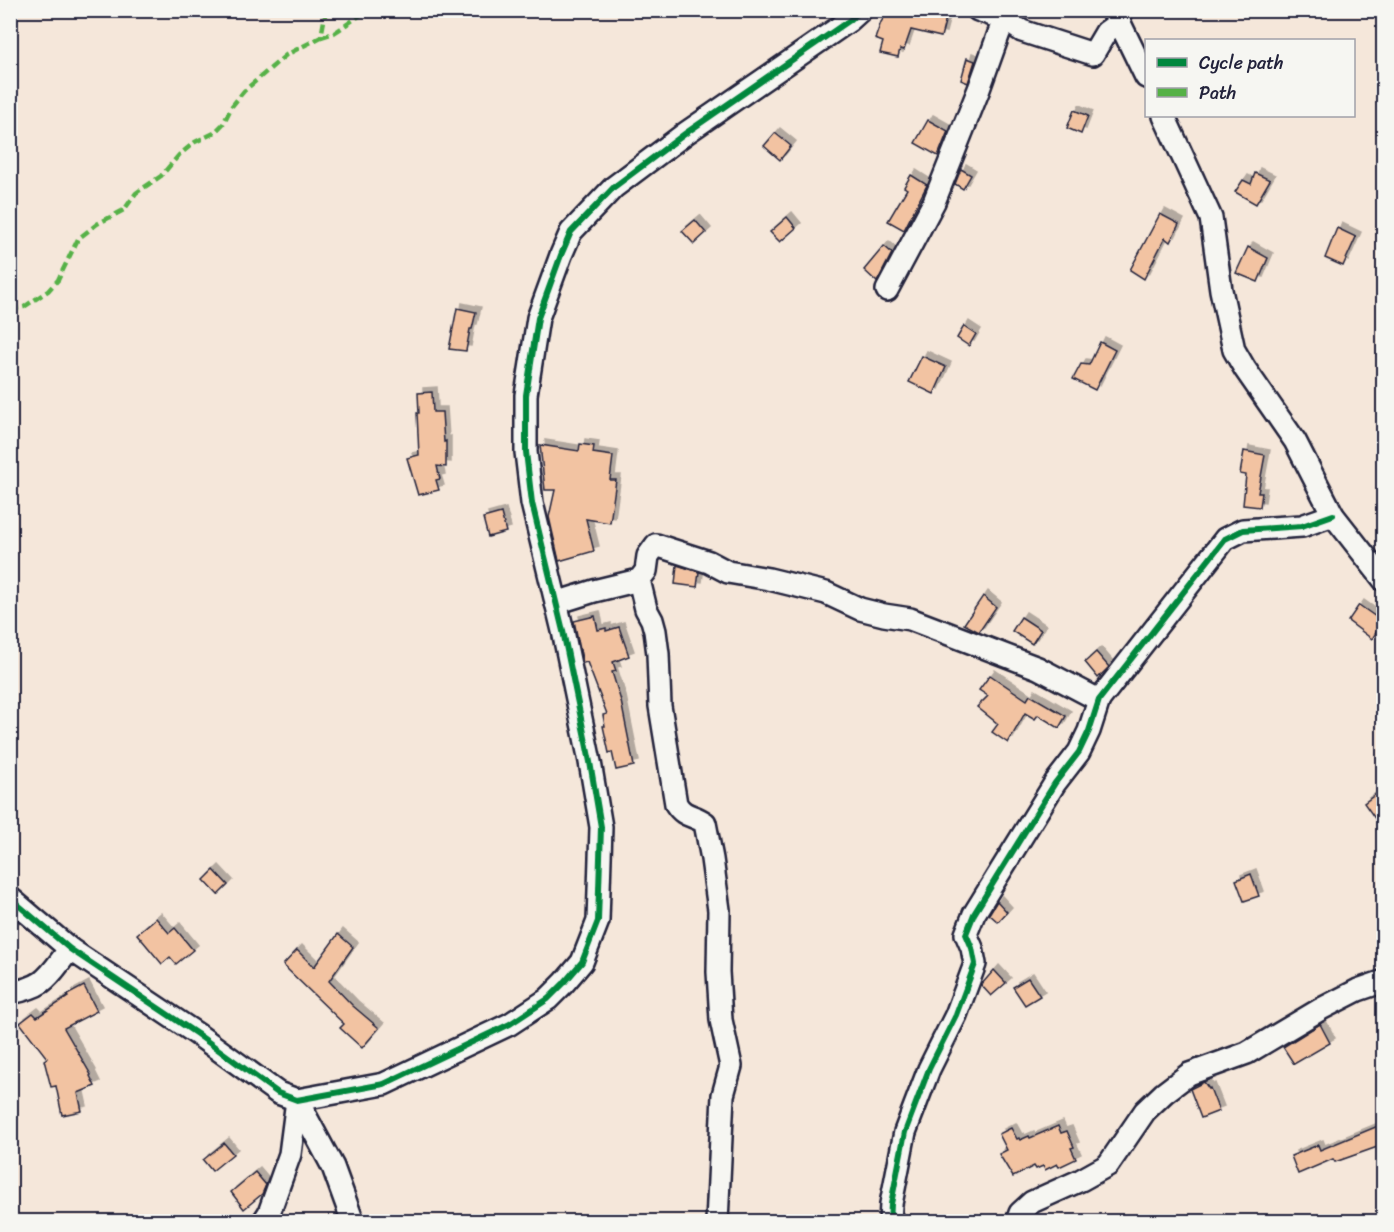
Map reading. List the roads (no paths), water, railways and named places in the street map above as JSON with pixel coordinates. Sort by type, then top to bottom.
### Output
[{"type":"street","points":[[10,898],[70,949],[198,1034],[278,1094],[297,1100],[384,1084],[510,1024],[548,999],[582,962],[598,921],[601,827],[590,762],[532,503],[526,452],[526,395],[538,318],[572,232],[614,187],[686,133],[850,20],[861,10]]},
{"type":"street","points":[[978,10],[1004,19],[1022,31],[1093,54],[1117,16]]},
{"type":"street","points":[[1117,16],[1145,75]]},
{"type":"street","points":[[887,290],[934,202],[980,89],[1004,19]]},
{"type":"street","points":[[1164,117],[1211,218],[1221,290],[1234,350],[1295,441],[1333,515],[1383,580]]},
{"type":"street","points":[[890,1221],[891,1204],[905,1132],[929,1069],[956,1015],[975,964],[966,934],[974,914],[1055,783],[1078,752],[1089,731],[1099,700],[1226,539],[1243,530],[1302,526],[1333,515]]},
{"type":"street","points":[[556,603],[639,580],[646,571],[648,556],[656,545],[709,562],[728,572],[770,579],[826,593],[860,609],[910,619],[1038,668],[1099,700]]},
{"type":"street","points":[[639,580],[646,609],[655,631],[660,706],[676,804],[688,816],[705,822],[719,910],[718,972],[721,1020],[731,1066],[723,1095],[717,1221]]},
{"type":"street","points":[[10,993],[30,989],[43,983],[70,949]]},
{"type":"street","points":[[1017,1221],[1020,1213],[1032,1202],[1108,1165],[1145,1111],[1189,1074],[1247,1053],[1321,1009],[1358,990],[1383,981]]},
{"type":"street","points":[[263,1221],[269,1213],[290,1154],[297,1100]]},
{"type":"street","points":[[297,1100],[333,1167],[353,1221]]}]
